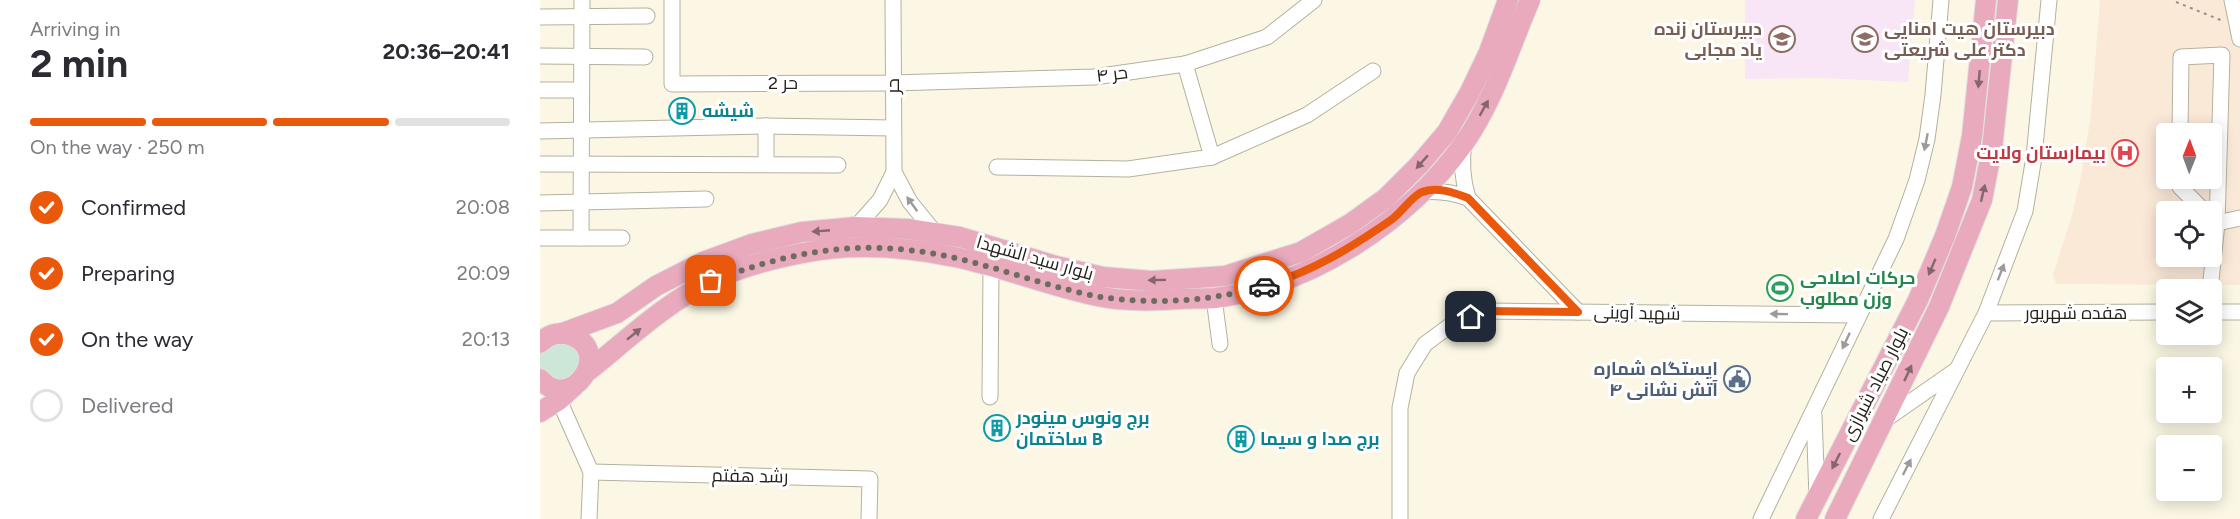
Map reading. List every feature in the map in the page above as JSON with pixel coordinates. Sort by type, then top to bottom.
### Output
[{"type":"main road","name":"بلوار سید الشهدا","points":[[549,335],[617,313],[656,286],[693,267],[752,244],[802,232],[856,227],[908,230],[960,237],[1056,266],[1103,277],[1152,281],[1225,276],[1301,252],[1350,224],[1386,198],[1419,165],[1447,132],[1470,92],[1489,51],[1508,0]]},
{"type":"main road","name":"بلوار سید الشهدا","points":[[573,387],[588,371],[666,308],[711,281],[758,263],[805,252],[856,248],[906,249],[956,257],[1100,297],[1152,301],[1209,298],[1251,290],[1276,282],[1330,260],[1400,214],[1421,192],[1464,143],[1488,102],[1508,59],[1530,0]]},
{"type":"main road","name":"بلوار صیاد شیرازی","points":[[1806,519],[1918,300],[1945,236],[1962,187],[1972,136],[1986,0]]},
{"type":"main road","name":"بلوار صیاد شیرازی","points":[[1835,519],[1939,307],[1982,200],[1993,138],[2008,0]]},
{"type":"main road","points":[[1244,270],[1238,276],[1237,283],[1241,288],[1251,290]]},
{"type":"main road","points":[[1199,278],[1208,280],[1212,286],[1209,298]]},
{"type":"main road","points":[[549,335],[574,336],[582,342],[588,351],[590,361],[588,371]]},
{"type":"main road","points":[[540,379],[553,388],[573,387]]},
{"type":"main road","points":[[540,412],[559,400],[573,387]]},
{"type":"street","points":[[581,238],[582,0]]},
{"type":"street","name":"حر 2","points":[[672,0],[672,84],[893,83]]},
{"type":"street","name":"حر","points":[[893,0],[894,172],[910,202],[936,234]]},
{"type":"street","name":"حر ۴","points":[[893,83],[1094,77],[1185,64],[1267,37],[1314,0]]},
{"type":"street","points":[[1761,519],[1896,239],[1917,180],[1927,139],[1933,95],[1941,0]]},
{"type":"street","points":[[1881,519],[1986,313],[2025,211],[2036,147],[2049,0]]},
{"type":"street","points":[[2232,0],[2240,39]]},
{"type":"street","points":[[540,17],[646,16]]},
{"type":"street","points":[[540,56],[645,57]]},
{"type":"street","points":[[2181,123],[2181,57],[2222,56],[2219,123]]},
{"type":"street","points":[[1185,64],[1212,157]]},
{"type":"street","points":[[997,167],[1128,169],[1212,157],[1307,115],[1373,71]]},
{"type":"street","points":[[540,90],[581,90]]},
{"type":"street","points":[[766,126],[766,164]]},
{"type":"street","points":[[540,131],[766,126],[893,128]]},
{"type":"street","points":[[1464,143],[1461,162],[1462,180],[1468,198]]},
{"type":"street","points":[[540,164],[838,165]]},
{"type":"street","name":"حر","points":[[856,227],[880,200],[894,172]]},
{"type":"street","points":[[2182,189],[2194,201]]},
{"type":"street","points":[[1421,192],[1437,190],[1453,192],[1468,198],[1578,312]]},
{"type":"street","points":[[540,203],[706,199]]},
{"type":"street","points":[[2222,219],[2240,218]]},
{"type":"street","points":[[540,238],[622,238]]},
{"type":"street","points":[[990,397],[991,267]]},
{"type":"street","points":[[1209,298],[1220,344]]},
{"type":"street","name":"شهید آوینی","points":[[1400,519],[1400,408],[1407,373],[1425,344],[1455,322],[1487,311],[1858,315]]},
{"type":"street","name":"هفده شهریور","points":[[1986,313],[2156,312]]},
{"type":"street","points":[[2222,312],[2240,312]]},
{"type":"street","points":[[1886,418],[1956,370]]},
{"type":"street","points":[[559,400],[591,472],[589,519]]},
{"type":"street","points":[[1814,412],[1817,498]]},
{"type":"street","name":"رشد هفتم","points":[[591,472],[870,479],[869,519]]},
{"type":"path","points":[[2176,2],[2219,21],[2236,23]]},
{"type":"shaded area","points":[[1745,0],[1915,0],[1908,82],[1819,78],[1745,79]]},
{"type":"shaded area","name":"بیمارستان ولایت","points":[[2100,0],[2240,0],[2240,285],[2222,285],[2222,279],[2156,279],[2156,285],[2056,284],[2053,275],[2072,215],[2082,172],[2091,113]]},
{"type":"green space","points":[[582,342],[582,380],[540,379],[540,343]]},
{"type":"way so far","points":[[711,281],[758,263],[805,252],[856,248],[906,249],[956,257],[1050,285],[1100,297],[1152,301],[1214,298],[1264,286]]},
{"type":"place","name":"دبیرستان زنده یاد مجابی","points":[[1782,39]]},
{"type":"place","name":"دبیرستان هیت امنایی دکتر علی شریعتی","points":[[1865,39]]},
{"type":"place","name":"شیشه","points":[[682,111]]},
{"type":"place","name":"بیمارستان ولایت","points":[[2125,153]]},
{"type":"place","name":"حرکات اصلاحی وزن مطلوب","points":[[1780,288]]},
{"type":"place","name":"ایستگاه شماره ۴ آتش نشانی","points":[[1737,379]]},
{"type":"place","name":"برج ونوس مینودر ساختمان B","points":[[997,428]]},
{"type":"place","name":"برج صدا و سیما","points":[[1241,439]]},
{"type":"route","points":[[1264,286],[1330,260],[1400,214],[1421,192],[1437,190],[1453,192],[1468,198],[1578,312],[1487,311],[1471,317]]}]
